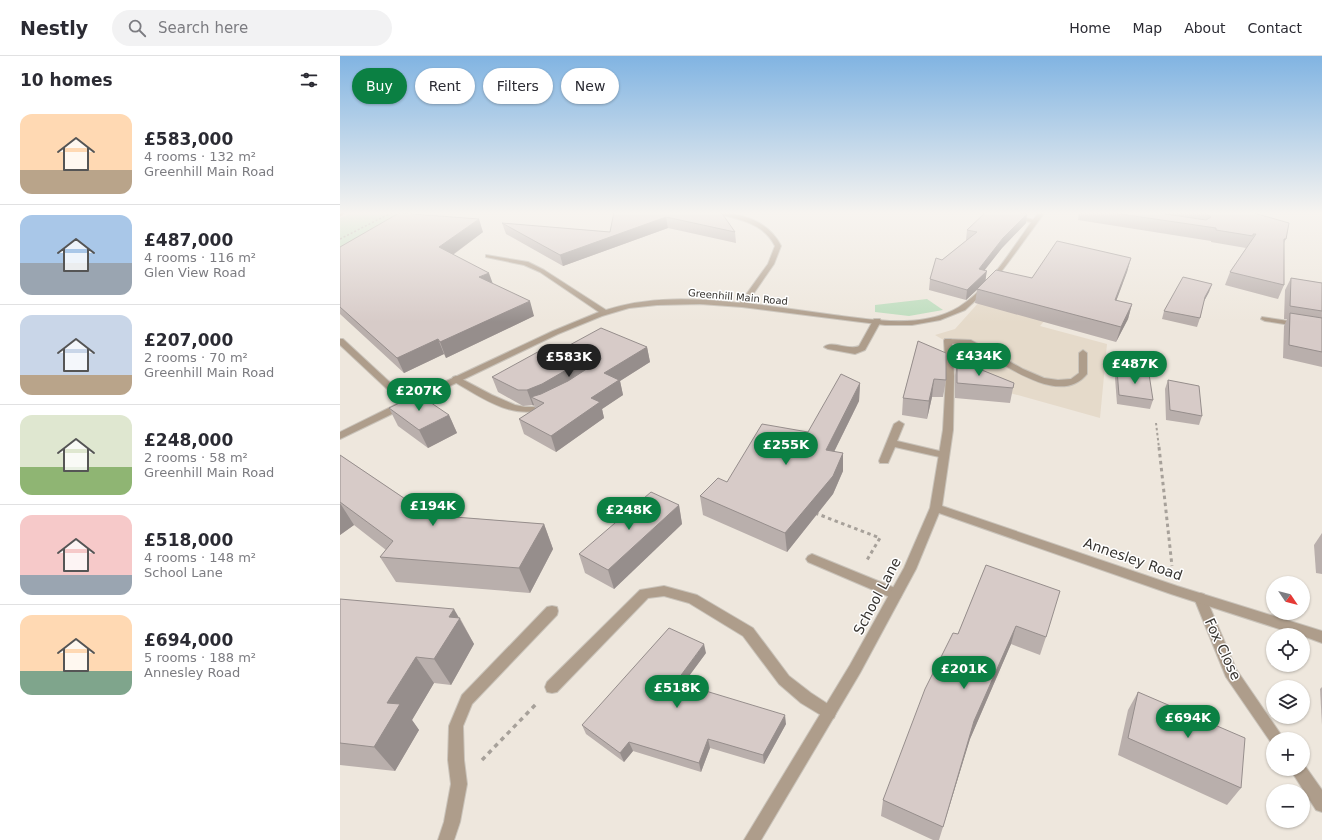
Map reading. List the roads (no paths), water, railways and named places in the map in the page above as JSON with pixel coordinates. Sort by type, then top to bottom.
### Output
[{"type":"street","points":[[742,305],[771,264],[777,249]]},
{"type":"street","name":"Greenhill Main Road","points":[[340,436],[456,379],[604,312],[657,302],[696,301],[742,305],[833,318],[877,322],[916,322],[945,316],[963,307],[984,288],[1016,249]]},
{"type":"street","points":[[488,256],[526,264],[542,271],[604,312]]},
{"type":"street","points":[[1265,319],[1322,328]]},
{"type":"street","points":[[828,347],[855,351],[862,348],[877,322]]},
{"type":"street","points":[[340,341],[407,403]]},
{"type":"street","name":"School Lane","points":[[752,840],[855,669],[910,569],[936,508],[948,430],[950,376],[948,341],[968,342],[1020,371],[1042,380],[1058,384],[1073,382],[1083,374],[1083,353]]},
{"type":"street","points":[[456,379],[508,407],[526,410],[543,408],[555,400]]},
{"type":"street","points":[[884,461],[899,424]]},
{"type":"street","points":[[891,443],[944,455]]},
{"type":"street","name":"Annesley Road","points":[[936,508],[1175,590],[1322,637]]},
{"type":"street","points":[[812,558],[896,594]]},
{"type":"street","points":[[552,687],[644,594],[664,591],[693,599],[748,632],[784,680],[829,712]]},
{"type":"street","name":"Fox Close","points":[[1200,598],[1231,673],[1272,732]]},
{"type":"street","points":[[446,840],[452,822],[459,784],[456,760],[456,726],[467,700],[552,611]]},
{"type":"street","points":[[1303,776],[1322,804]]}]
